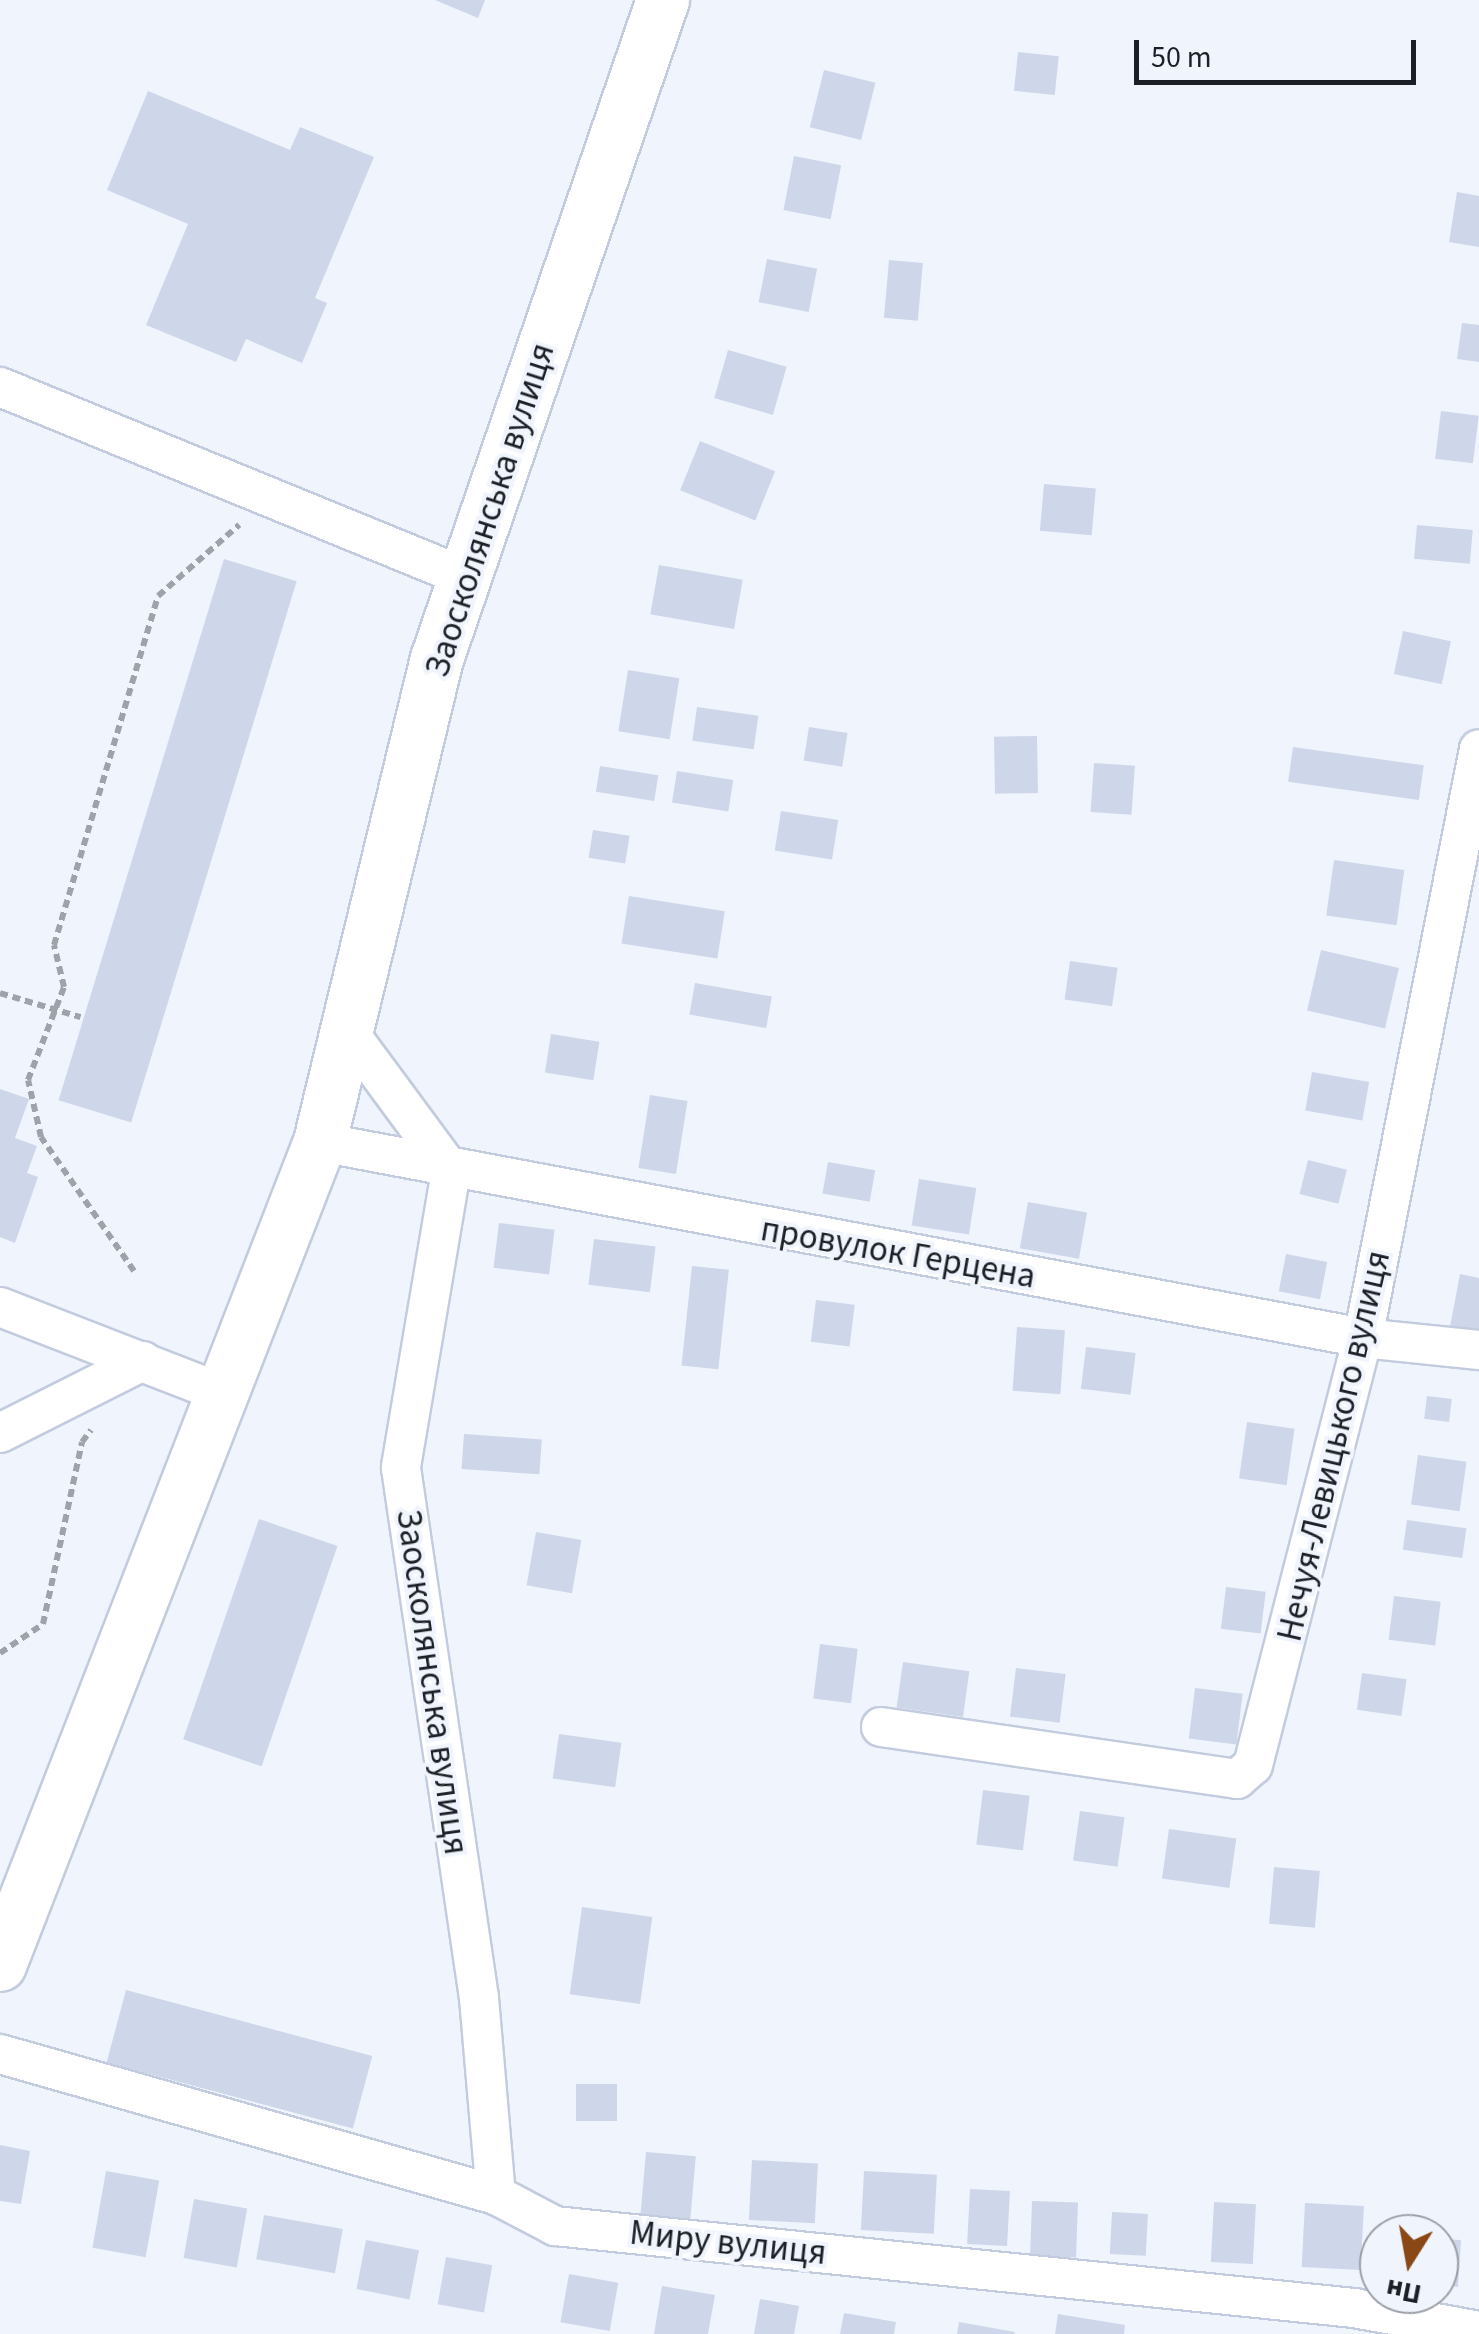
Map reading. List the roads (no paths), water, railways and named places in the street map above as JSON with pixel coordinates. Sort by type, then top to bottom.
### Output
[{"type":"street","name":"Заосколянська вулиця","points":[[0,1966],[320,1142],[437,660],[663,0]]},
{"type":"street","points":[[0,387],[465,577]]},
{"type":"street","name":"Нечуя-Левицького вулиця","points":[[881,1726],[1245,1776],[1263,1748],[1363,1338],[1479,749]]},
{"type":"street","points":[[347,1030],[451,1172]]},
{"type":"street","name":"провулок Герцена","points":[[320,1142],[451,1172],[1363,1338],[1479,1350]]},
{"type":"street","name":"Заосколянська вулиця","points":[[451,1172],[400,1468],[478,1998],[496,2196]]},
{"type":"street","points":[[0,1307],[222,1393]]},
{"type":"street","points":[[0,1434],[142,1361]]},
{"type":"street","name":"Миру вулиця","points":[[0,2054],[496,2196],[555,2226],[1354,2308],[1479,2331]]}]
